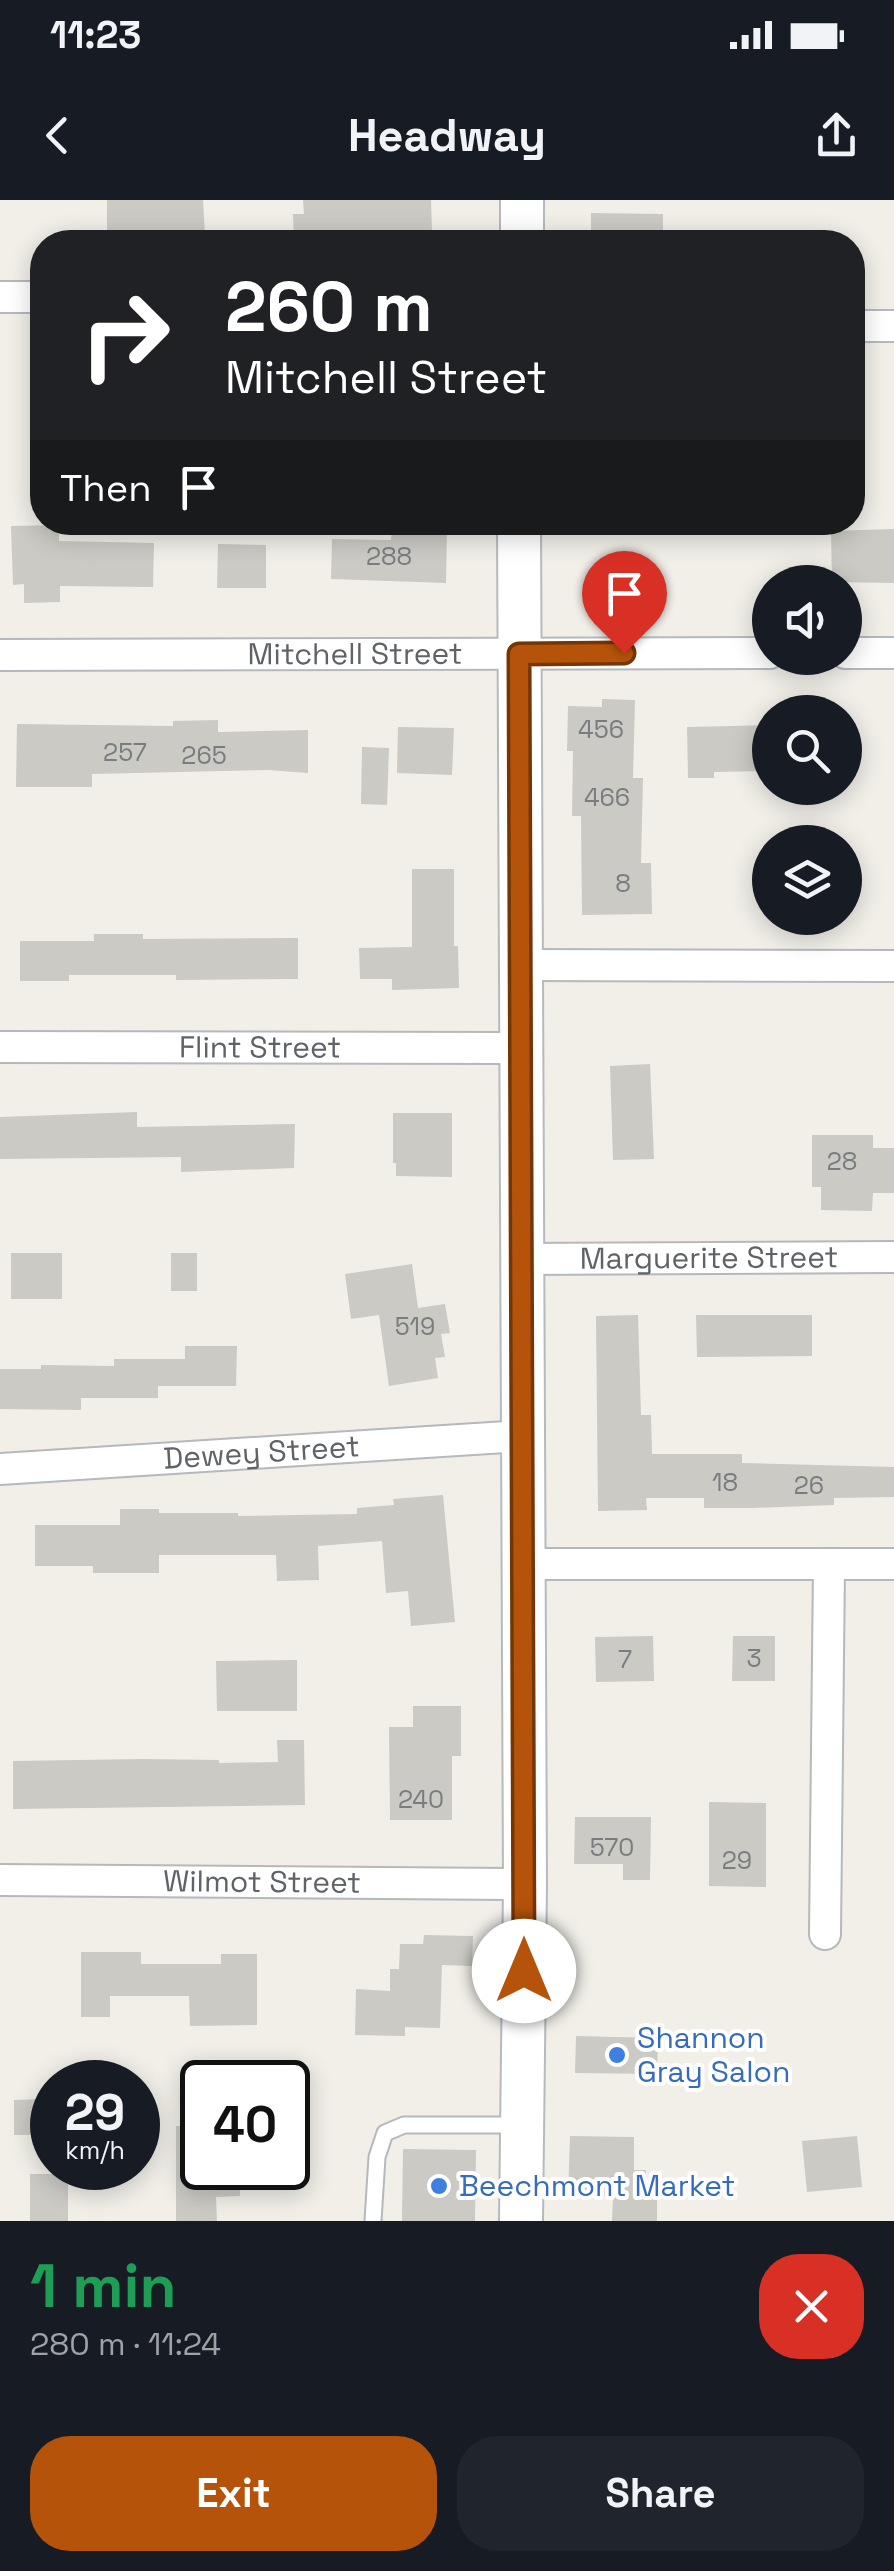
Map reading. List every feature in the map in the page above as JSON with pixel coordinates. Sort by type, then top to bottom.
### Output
[{"type":"street","points":[[522,200],[522,230]]},
{"type":"street","points":[[0,297],[30,297]]},
{"type":"street","points":[[865,326],[894,326]]},
{"type":"street","points":[[520,535],[525,1884],[521,2221]]},
{"type":"street","name":"Mitchell Street","points":[[0,655],[752,653]]},
{"type":"street","points":[[862,653],[894,653]]},
{"type":"street","points":[[523,966],[894,966]]},
{"type":"street","name":"Flint Street","points":[[0,1047],[522,1048]]},
{"type":"street","name":"Marguerite Street","points":[[521,1258],[894,1257]]},
{"type":"street","name":"Dewey Street","points":[[0,1469],[522,1436]]},
{"type":"street","points":[[523,1564],[894,1564]]},
{"type":"street","points":[[825,1934],[829,1565]]},
{"type":"street","name":"Wilmot Street","points":[[0,1880],[525,1884]]},
{"type":"lane","points":[[373,2221],[378,2158],[385,2133],[404,2125],[521,2125]]},
{"type":"building","points":[[107,200],[203,200],[205,230],[107,230]]},
{"type":"building","points":[[303,200],[431,200],[432,230],[294,230],[293,214],[304,214]]},
{"type":"building","points":[[591,213],[663,214],[663,230],[591,230]]},
{"type":"building","points":[[11,526],[30,526],[30,535],[59,535],[59,541],[154,543],[153,587],[60,586],[60,602],[24,603],[24,584],[13,585]]},
{"type":"building","points":[[894,529],[894,583],[862,582],[862,565],[832,565],[831,535],[865,535],[865,530]]},
{"type":"building","points":[[391,535],[447,535],[446,583],[331,579],[332,539],[391,540]]},
{"type":"building","points":[[218,544],[266,545],[266,588],[217,588]]},
{"type":"building","points":[[602,699],[635,700],[633,778],[643,778],[641,863],[651,863],[652,914],[582,915],[581,816],[572,816],[573,751],[567,751],[568,706],[602,707]]},
{"type":"building","points":[[218,720],[218,732],[308,730],[308,773],[268,770],[92,774],[92,787],[16,787],[17,724],[173,726],[173,721]]},
{"type":"building","points":[[752,725],[752,771],[714,772],[714,778],[688,778],[687,727]]},
{"type":"building","points":[[398,727],[454,728],[452,775],[397,773]]},
{"type":"building","points":[[362,747],[389,748],[387,805],[361,804]]},
{"type":"building","points":[[412,869],[454,869],[454,946],[458,946],[459,988],[392,990],[392,979],[360,979],[359,948],[412,947]]},
{"type":"building","points":[[94,934],[143,934],[143,939],[298,938],[298,979],[176,980],[176,975],[69,975],[69,981],[20,981],[20,941],[94,941]]},
{"type":"building","points":[[650,1064],[654,1159],[613,1160],[610,1066]]},
{"type":"building","points":[[137,1112],[137,1127],[295,1124],[294,1168],[181,1172],[181,1157],[0,1159],[0,1117]]},
{"type":"building","points":[[393,1113],[452,1113],[452,1177],[396,1176]]},
{"type":"building","points":[[812,1135],[873,1135],[873,1148],[894,1148],[894,1193],[873,1193],[872,1211],[821,1210],[821,1187],[812,1187]]},
{"type":"building","points":[[11,1253],[62,1253],[62,1299],[11,1299]]},
{"type":"building","points":[[171,1253],[197,1253],[197,1291],[171,1291]]},
{"type":"building","points":[[412,1264],[418,1308],[445,1304],[450,1333],[441,1334],[445,1357],[435,1358],[438,1378],[389,1386],[379,1315],[351,1319],[345,1274]]},
{"type":"building","points":[[638,1315],[641,1415],[651,1415],[652,1454],[742,1454],[742,1463],[894,1467],[894,1497],[834,1498],[834,1505],[752,1508],[704,1508],[704,1498],[646,1498],[647,1510],[598,1511],[596,1316]]},
{"type":"building","points":[[696,1315],[812,1315],[812,1356],[697,1357]]},
{"type":"building","points":[[185,1346],[237,1346],[236,1386],[158,1386],[158,1398],[81,1398],[81,1410],[0,1409],[0,1369],[114,1366],[114,1359],[185,1359]]},
{"type":"building","points":[[443,1495],[455,1622],[411,1626],[408,1591],[386,1593],[382,1541],[318,1546],[319,1580],[277,1581],[276,1555],[159,1555],[159,1573],[93,1573],[93,1566],[35,1566],[35,1525],[120,1525],[120,1509],[238,1516],[357,1514],[357,1508],[394,1505],[393,1499]]},
{"type":"building","points":[[653,1636],[654,1681],[596,1682],[595,1637]]},
{"type":"building","points":[[733,1636],[775,1636],[775,1681],[732,1681]]},
{"type":"building","points":[[297,1660],[297,1711],[217,1711],[216,1661]]},
{"type":"building","points":[[413,1706],[461,1706],[461,1756],[452,1756],[452,1820],[390,1820],[389,1727],[413,1727]]},
{"type":"building","points":[[277,1740],[304,1740],[305,1805],[13,1809],[13,1761],[278,1762]]},
{"type":"building","points":[[709,1802],[766,1803],[766,1887],[709,1886]]},
{"type":"building","points":[[575,1817],[651,1817],[650,1880],[623,1880],[623,1864],[574,1864]]},
{"type":"building","points":[[424,1935],[473,1936],[472,1966],[442,1965],[440,2028],[405,2027],[405,2036],[355,2035],[356,1989],[390,1991],[390,1969],[399,1969],[400,1944],[423,1944]]},
{"type":"building","points":[[81,1952],[141,1952],[141,1964],[221,1964],[221,1954],[257,1954],[257,2025],[190,2026],[189,1996],[110,1996],[110,2017],[81,2017]]},
{"type":"building","name":"Shannon Gray Salon","points":[[576,2036],[658,2038],[657,2074],[575,2073]]},
{"type":"building","points":[[30,2099],[30,2135],[14,2135],[14,2100]]},
{"type":"building","points":[[176,2126],[180,2126],[180,2190],[240,2190],[240,2196],[216,2197],[217,2221],[176,2221]]},
{"type":"building","points":[[570,2136],[634,2137],[634,2170],[646,2170],[645,2187],[657,2187],[657,2221],[612,2221],[613,2197],[568,2196]]},
{"type":"building","points":[[857,2136],[862,2187],[807,2192],[802,2141]]},
{"type":"building","name":"Beechmont Market","points":[[403,2149],[476,2150],[475,2221],[402,2221]]},
{"type":"building","points":[[30,2190],[68,2190],[68,2221],[30,2221]]},
{"type":"place","name":"Shannon Gray Salon","points":[[617,2055]]},
{"type":"place","name":"Beechmont Market","points":[[439,2186]]},
{"type":"route","points":[[524,1971],[519,654],[624,653]]}]
